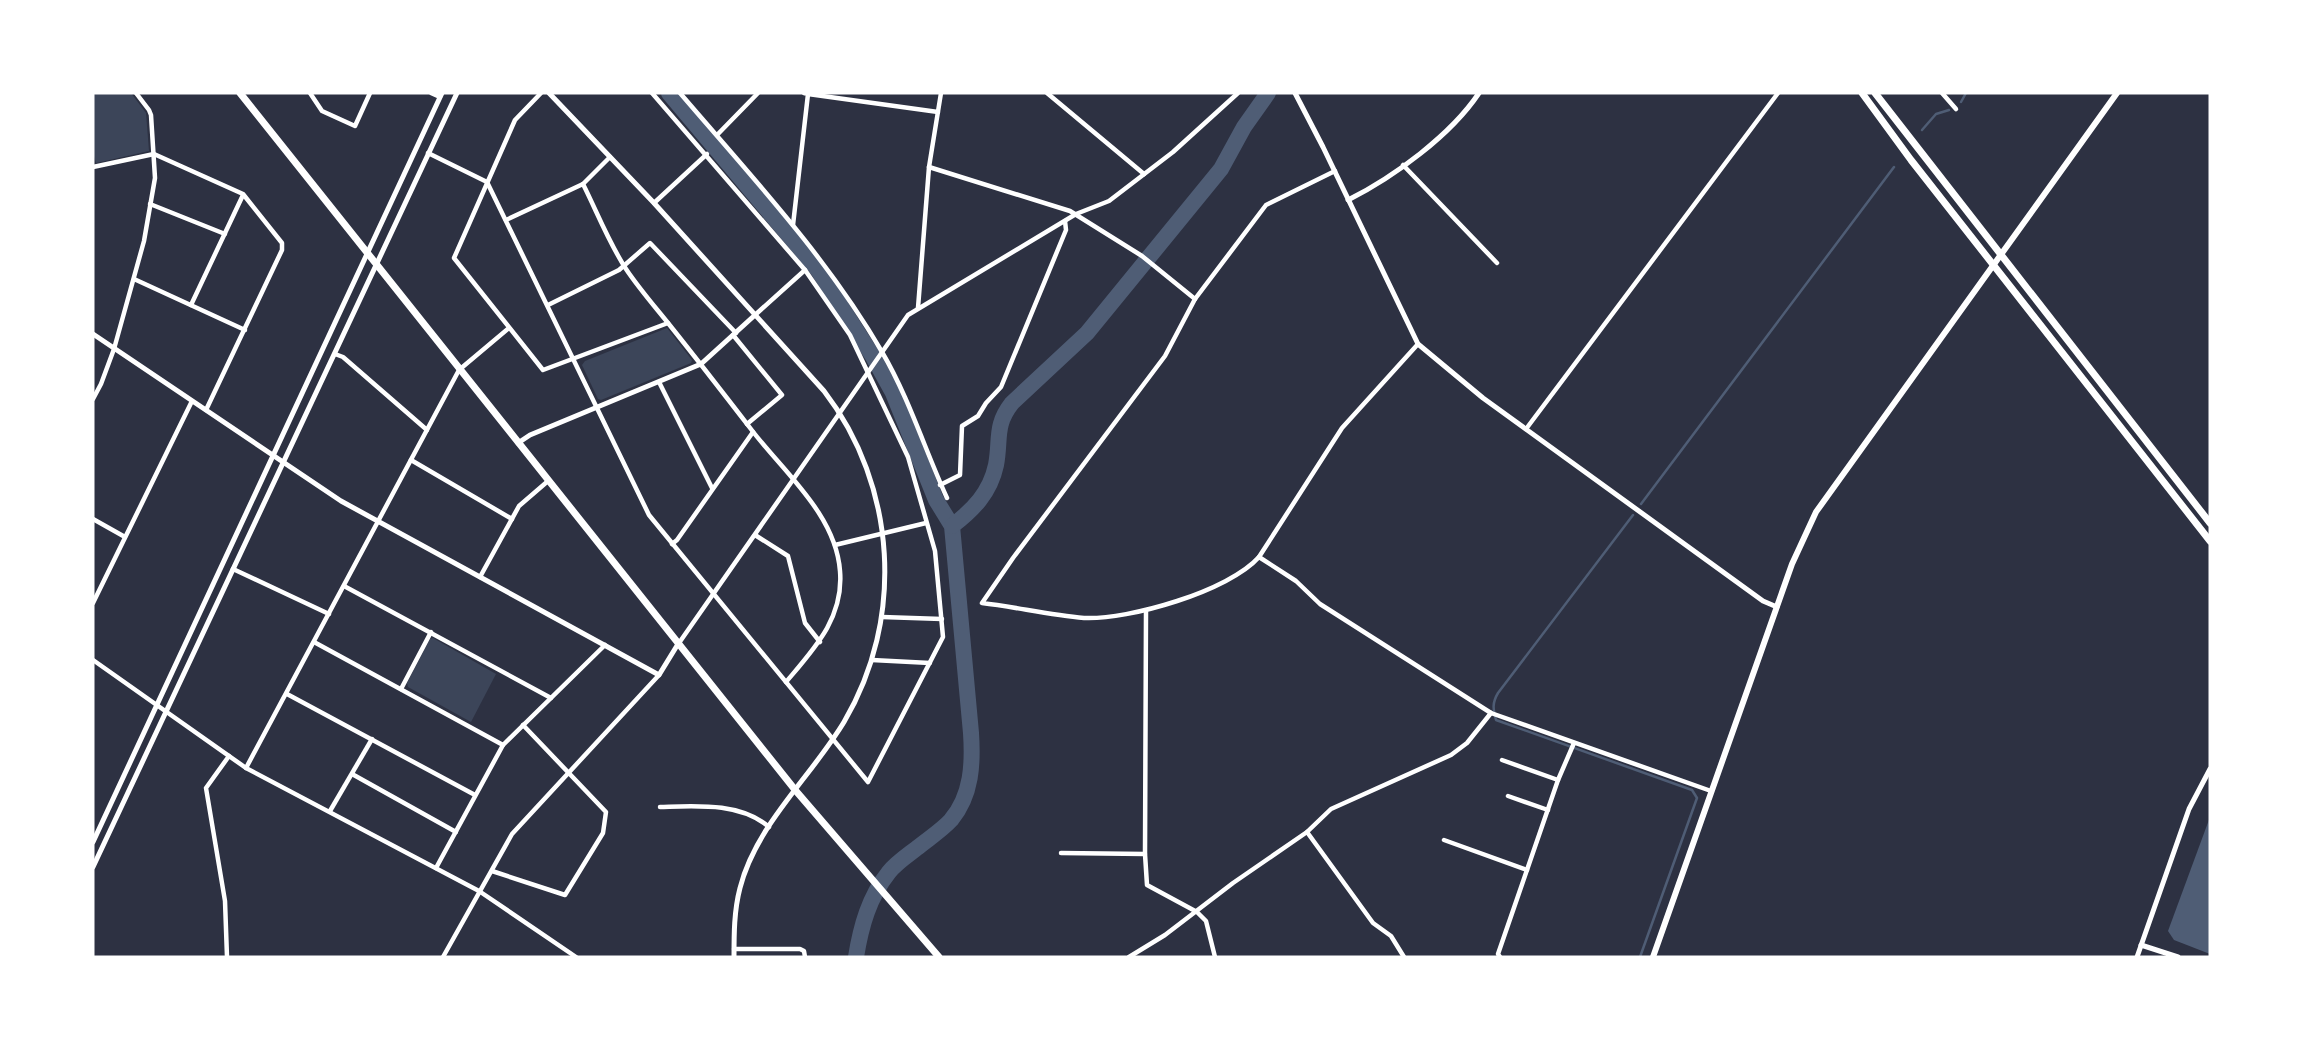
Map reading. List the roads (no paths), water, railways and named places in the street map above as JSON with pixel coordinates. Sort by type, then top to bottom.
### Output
[{"type":"main road","points":[[240,93],[796,791],[939,957]]},
{"type":"main road","points":[[1862,93],[1911,160],[2210,541]]},
{"type":"main road","points":[[1875,93],[2210,523]]},
{"type":"main road","points":[[1653,957],[1777,607],[1799,547],[1816,512],[2117,93]]},
{"type":"street","points":[[93,399],[102,384],[114,349],[145,241],[155,178],[149,110],[136,93]]},
{"type":"street","points":[[310,93],[322,111],[355,126],[370,93]]},
{"type":"street","points":[[93,842],[441,95],[430,93]]},
{"type":"street","points":[[93,867],[457,93]]},
{"type":"street","points":[[541,93],[519,115],[454,258],[543,370],[668,323]]},
{"type":"street","points":[[550,93],[654,203],[839,411],[866,466],[877,500],[886,570],[882,617],[872,660],[862,688],[832,740],[769,827],[751,857],[736,907],[734,957]]},
{"type":"street","points":[[428,153],[488,182],[649,515],[869,782],[943,637],[935,551],[908,457],[850,335],[805,270],[652,93]]},
{"type":"street","points":[[680,93],[836,279],[899,386],[947,498]]},
{"type":"street","points":[[716,135],[758,93]]},
{"type":"street","points":[[793,226],[806,93],[938,112]]},
{"type":"street","points":[[918,307],[929,167],[940,93]]},
{"type":"street","points":[[1046,93],[1144,174]]},
{"type":"street","points":[[443,957],[512,835],[659,675],[900,324],[918,307],[995,265],[1065,220],[1109,201],[1173,152],[1238,93]]},
{"type":"street","points":[[1294,93],[1335,171],[1418,344],[1483,398],[1763,601],[1777,607]]},
{"type":"street","points":[[1348,200],[1403,165],[1448,129],[1479,93]]},
{"type":"street","points":[[1526,429],[1778,93]]},
{"type":"street","points":[[1942,93],[1956,109]]},
{"type":"street","points":[[93,167],[153,154],[243,194],[282,243],[282,250],[246,330],[206,411]]},
{"type":"street","points":[[654,203],[707,154]]},
{"type":"street","points":[[506,220],[583,184],[610,157]]},
{"type":"street","points":[[1403,165],[1497,263]]},
{"type":"street","points":[[929,167],[1076,214],[1142,256],[1195,299]]},
{"type":"street","points":[[1335,171],[1266,205],[1195,299],[1165,356],[982,603],[1086,618],[1146,611],[1216,585],[1251,565],[1259,557],[1346,422],[1418,344]]},
{"type":"street","points":[[583,184],[624,266],[752,432],[793,480],[823,520],[835,545],[840,571],[839,599],[833,621],[820,642],[786,682]]},
{"type":"street","points":[[191,305],[243,194]]},
{"type":"street","points":[[150,204],[225,234]]},
{"type":"street","points":[[940,485],[960,475],[962,426],[978,416],[1001,387],[1066,230],[1065,220]]},
{"type":"street","points":[[548,305],[619,270],[650,243],[735,334],[782,395],[747,424]]},
{"type":"street","points":[[518,443],[530,435],[701,365],[805,270]]},
{"type":"street","points":[[134,279],[246,330]]},
{"type":"street","points":[[246,768],[459,370],[509,328]]},
{"type":"street","points":[[93,334],[283,463],[378,521],[659,675]]},
{"type":"street","points":[[335,354],[427,430]]},
{"type":"street","points":[[659,382],[712,488]]},
{"type":"street","points":[[93,603],[95,593],[191,401]]},
{"type":"street","points":[[672,544],[752,432]]},
{"type":"street","points":[[411,460],[512,519]]},
{"type":"street","points":[[480,577],[523,502],[548,481]]},
{"type":"street","points":[[93,519],[125,537]]},
{"type":"street","points":[[835,545],[926,523]]},
{"type":"street","points":[[755,535],[788,556],[805,623],[820,642]]},
{"type":"street","points":[[1259,557],[1296,581],[1325,608],[1491,713],[1711,791]]},
{"type":"street","points":[[233,569],[329,614]]},
{"type":"street","points":[[344,586],[551,698]]},
{"type":"street","points":[[1146,611],[1147,885],[1197,912],[1206,921],[1215,957]]},
{"type":"street","points":[[882,617],[942,619]]},
{"type":"street","points":[[401,689],[430,632]]},
{"type":"street","points":[[314,642],[503,745]]},
{"type":"street","points":[[436,868],[503,745],[605,645]]},
{"type":"street","points":[[93,660],[246,768],[479,891],[569,955],[576,957]]},
{"type":"street","points":[[872,660],[930,663]]},
{"type":"street","points":[[287,694],[475,795]]},
{"type":"street","points":[[1129,957],[1197,912],[1233,883],[1307,832],[1331,809],[1451,755],[1467,743],[1491,713]]},
{"type":"street","points":[[492,871],[565,894],[603,833],[606,812],[523,725]]},
{"type":"street","points":[[330,811],[372,739]]},
{"type":"street","points":[[1500,957],[1498,954],[1558,780],[1574,743]]},
{"type":"street","points":[[227,957],[225,901],[206,788],[229,756]]},
{"type":"street","points":[[1502,760],[1558,780]]},
{"type":"street","points":[[2137,957],[2189,809],[2210,769]]},
{"type":"street","points":[[352,774],[456,832]]},
{"type":"street","points":[[1508,796],[1548,810]]},
{"type":"street","points":[[660,807],[716,806],[762,821],[769,827]]},
{"type":"street","points":[[1307,832],[1373,923],[1391,936],[1404,957]]},
{"type":"street","points":[[1444,840],[1527,870]]},
{"type":"street","points":[[1061,853],[1145,854]]},
{"type":"street","points":[[2141,945],[2178,957]]},
{"type":"street","points":[[734,949],[800,949],[804,951],[805,957]]},
{"type":"waterway","points":[[669,93],[818,270],[893,393],[936,500],[952,526],[971,733],[970,778],[963,800],[951,820],[899,862],[876,891],[860,934],[856,957]]},
{"type":"waterway","points":[[952,526],[974,507],[990,484],[996,465],[1000,426],[1006,411],[1087,333],[1221,169],[1244,127],[1268,93]]},
{"type":"waterway","points":[[1961,102],[1966,93]]},
{"type":"waterway","points":[[1922,130],[1936,114],[1949,110]]},
{"type":"waterway","points":[[1641,504],[1894,167]]},
{"type":"waterway","points":[[1633,515],[1498,693],[1494,706],[1496,720],[1692,790],[1697,798],[1640,957]]}]
